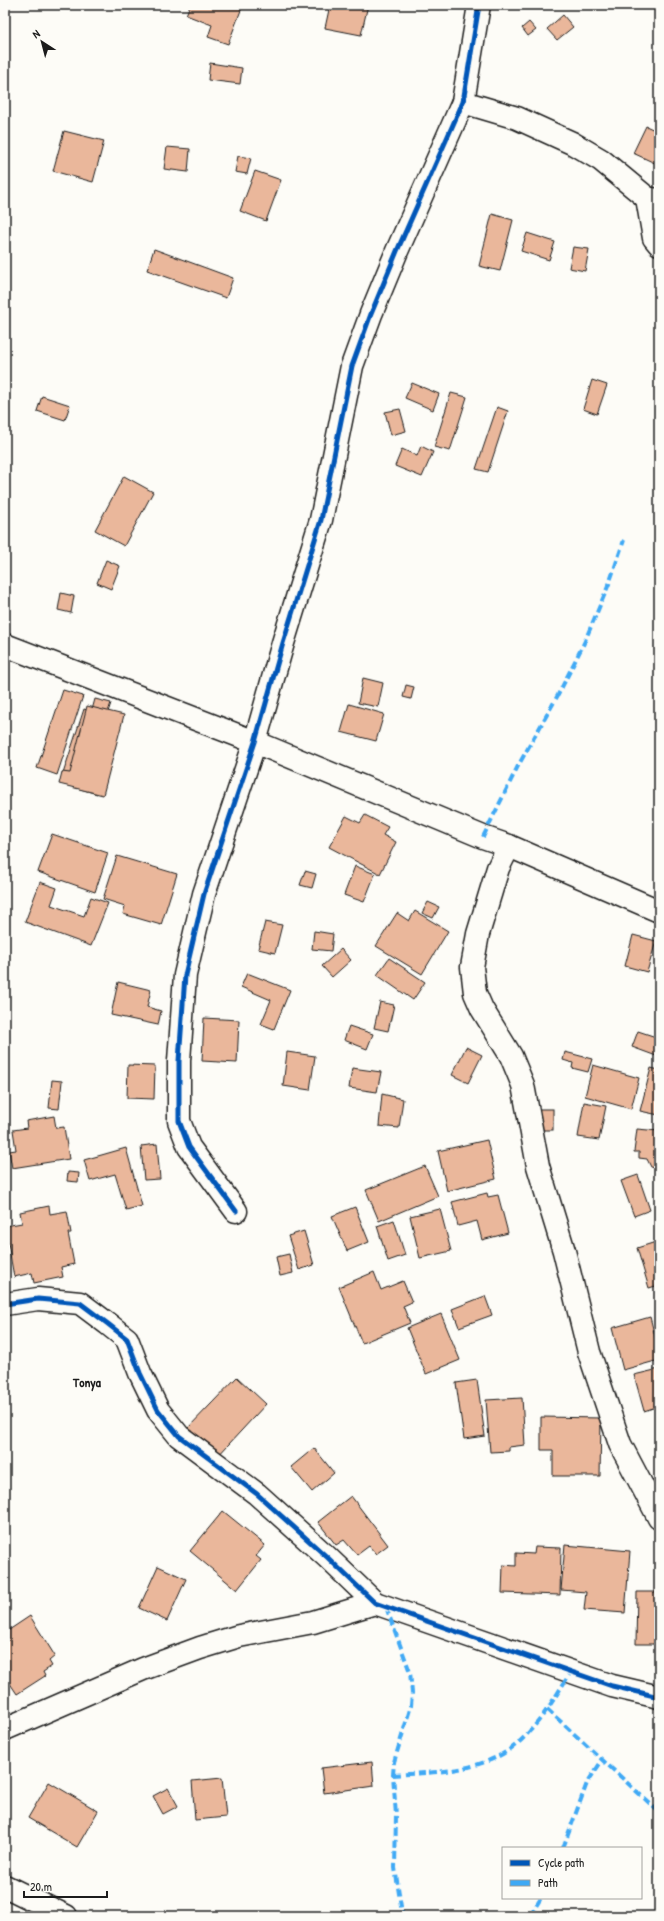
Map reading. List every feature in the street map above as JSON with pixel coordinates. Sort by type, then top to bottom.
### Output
[{"type":"street","points":[[236,1211],[189,1147],[179,1121],[179,1061],[185,976],[204,894],[255,742],[283,643],[321,520],[352,366],[374,307],[463,102],[479,5]]},
{"type":"street","points":[[463,102],[517,118],[572,143],[601,160],[653,199],[654,238],[659,244]]},
{"type":"street","points":[[5,646],[255,742],[483,837],[509,846],[659,912]]},
{"type":"street","points":[[509,846],[498,868],[478,934],[472,967],[475,992],[482,1009],[511,1056],[523,1085],[538,1166],[564,1251],[589,1352],[620,1444],[659,1518]]},
{"type":"street","points":[[5,1304],[38,1299],[80,1303],[127,1339],[140,1373],[158,1410],[179,1436],[257,1494],[375,1603],[612,1686],[659,1697]]},
{"type":"street","points":[[5,1729],[143,1669],[200,1648],[239,1636],[313,1622],[375,1603]]},
{"type":"street","points":[[5,1886],[66,1916]]},
{"type":"building","points":[[190,5],[243,5],[228,44],[208,37],[212,25],[186,15]]},
{"type":"building","points":[[330,5],[368,5],[361,35],[325,28]]},
{"type":"building","points":[[563,15],[573,27],[557,40],[547,29]]},
{"type":"building","points":[[529,22],[536,30],[528,36],[522,28]]},
{"type":"building","points":[[210,63],[242,68],[240,84],[208,80]]},
{"type":"building","points":[[646,126],[659,132],[659,165],[633,153]]},
{"type":"building","points":[[64,131],[104,141],[93,182],[53,171]]},
{"type":"building","points":[[167,147],[190,149],[188,172],[164,169]]},
{"type":"building","points":[[238,156],[251,158],[247,174],[235,172]]},
{"type":"building","points":[[255,171],[281,180],[266,221],[240,211]]},
{"type":"building","points":[[492,214],[513,220],[500,271],[479,266]]},
{"type":"building","points":[[527,233],[555,242],[549,260],[521,251]]},
{"type":"building","points":[[573,247],[589,249],[585,271],[569,268]]},
{"type":"building","points":[[154,249],[233,278],[226,298],[147,270]]},
{"type":"building","points":[[592,380],[607,385],[597,414],[583,409]]},
{"type":"building","points":[[412,383],[439,394],[433,410],[405,398]]},
{"type":"building","points":[[451,393],[467,397],[450,451],[434,447]]},
{"type":"building","points":[[42,396],[70,405],[65,420],[37,411]]},
{"type":"building","points":[[497,407],[508,411],[488,472],[476,469]]},
{"type":"building","points":[[400,409],[406,431],[391,435],[385,412]]},
{"type":"building","points":[[421,446],[433,452],[422,477],[395,466],[402,449],[417,456]]},
{"type":"building","points":[[124,476],[153,492],[124,546],[95,530]]},
{"type":"building","points":[[106,560],[120,566],[111,589],[97,583]]},
{"type":"building","points":[[61,593],[74,596],[71,613],[58,610]]},
{"type":"building","points":[[363,678],[383,683],[378,707],[358,703]]},
{"type":"building","points":[[406,685],[414,687],[411,699],[403,697]]},
{"type":"building","points":[[63,690],[83,696],[57,775],[37,768]]},
{"type":"building","points":[[95,699],[111,703],[108,712],[122,716],[97,794],[60,783],[84,709],[93,712],[88,727],[98,730],[103,714],[92,710]]},
{"type":"building","points":[[349,704],[384,714],[376,741],[341,732]]},
{"type":"building","points":[[87,706],[124,715],[103,795],[59,784],[62,772],[70,773]]},
{"type":"building","points":[[365,815],[388,827],[383,835],[396,842],[380,874],[329,847],[346,816],[360,823]]},
{"type":"building","points":[[52,834],[108,853],[95,892],[38,872]]},
{"type":"building","points":[[117,856],[177,874],[161,925],[123,914],[125,906],[103,899]]},
{"type":"building","points":[[355,866],[375,874],[364,902],[344,895]]},
{"type":"building","points":[[305,871],[316,874],[312,888],[300,885]]},
{"type":"building","points":[[40,882],[57,888],[51,905],[84,916],[91,897],[108,903],[91,946],[25,922]]},
{"type":"building","points":[[428,902],[439,907],[433,918],[422,913]]},
{"type":"building","points":[[415,911],[448,931],[422,974],[376,946],[397,913],[409,921]]},
{"type":"building","points":[[265,922],[282,925],[275,953],[258,949]]},
{"type":"building","points":[[314,931],[333,934],[331,951],[312,949]]},
{"type":"building","points":[[633,935],[656,941],[647,972],[625,966]]},
{"type":"building","points":[[341,949],[351,960],[332,977],[322,966]]},
{"type":"building","points":[[389,958],[425,982],[413,1000],[377,975]]},
{"type":"building","points":[[247,973],[290,990],[274,1029],[261,1024],[271,1000],[241,987]]},
{"type":"building","points":[[118,982],[151,990],[147,1007],[161,1011],[158,1025],[111,1015]]},
{"type":"building","points":[[380,1002],[394,1005],[388,1031],[374,1028]]},
{"type":"building","points":[[204,1018],[239,1020],[237,1063],[202,1061]]},
{"type":"building","points":[[349,1026],[373,1034],[367,1049],[344,1040]]},
{"type":"building","points":[[638,1031],[659,1038],[659,1057],[632,1047]]},
{"type":"building","points":[[466,1047],[482,1055],[468,1083],[452,1075]]},
{"type":"building","points":[[287,1052],[315,1056],[310,1090],[283,1086]]},
{"type":"building","points":[[565,1052],[592,1059],[588,1072],[572,1068],[573,1063],[563,1060]]},
{"type":"building","points":[[128,1065],[155,1066],[154,1099],[127,1098]]},
{"type":"building","points":[[593,1065],[639,1078],[631,1109],[585,1096]]},
{"type":"building","points":[[352,1068],[381,1072],[377,1092],[349,1088]]},
{"type":"building","points":[[651,1068],[659,1070],[659,1115],[640,1111]]},
{"type":"building","points":[[52,1080],[62,1081],[59,1109],[49,1108]]},
{"type":"building","points":[[382,1094],[403,1099],[399,1128],[379,1126]]},
{"type":"building","points":[[584,1102],[606,1106],[599,1140],[578,1137]]},
{"type":"building","points":[[538,1109],[553,1109],[553,1130],[538,1130]]},
{"type":"building","points":[[54,1116],[56,1128],[64,1127],[69,1159],[12,1168],[9,1151],[16,1150],[13,1130],[27,1128],[26,1121]]},
{"type":"building","points":[[637,1129],[659,1131],[659,1169],[651,1167],[647,1159],[639,1158],[639,1152],[634,1152]]},
{"type":"building","points":[[487,1140],[496,1179],[447,1191],[438,1151]]},
{"type":"building","points":[[157,1144],[160,1179],[144,1180],[141,1146]]},
{"type":"building","points":[[126,1148],[142,1206],[126,1210],[115,1174],[90,1181],[84,1160]]},
{"type":"building","points":[[425,1166],[438,1196],[379,1221],[366,1190]]},
{"type":"building","points":[[68,1172],[79,1173],[78,1182],[67,1181]]},
{"type":"building","points":[[638,1175],[650,1210],[634,1216],[621,1181]]},
{"type":"building","points":[[487,1193],[488,1197],[498,1195],[508,1233],[482,1240],[477,1221],[458,1226],[452,1202]]},
{"type":"building","points":[[49,1206],[50,1214],[67,1211],[71,1233],[68,1233],[74,1264],[61,1267],[63,1277],[34,1283],[32,1273],[14,1277],[5,1226],[22,1223],[20,1212]]},
{"type":"building","points":[[355,1207],[369,1242],[347,1251],[332,1216]]},
{"type":"building","points":[[440,1209],[451,1251],[420,1258],[410,1216]]},
{"type":"building","points":[[394,1220],[405,1255],[388,1261],[377,1226]]},
{"type":"building","points":[[304,1231],[314,1265],[299,1270],[288,1236]]},
{"type":"building","points":[[659,1241],[659,1285],[649,1288],[637,1248]]},
{"type":"building","points":[[289,1254],[293,1273],[280,1276],[276,1257]]},
{"type":"building","points":[[374,1272],[381,1290],[403,1281],[412,1302],[403,1306],[410,1323],[362,1343],[339,1287]]},
{"type":"building","points":[[485,1296],[492,1315],[459,1327],[452,1309]]},
{"type":"building","points":[[441,1314],[460,1360],[426,1374],[407,1328]]},
{"type":"building","points":[[650,1317],[659,1352],[659,1360],[623,1370],[612,1328]]},
{"type":"building","points":[[659,1369],[659,1406],[644,1411],[634,1375]]},
{"type":"building","points":[[237,1377],[266,1404],[216,1458],[186,1430]]},
{"type":"building","points":[[477,1380],[485,1436],[464,1439],[456,1383]]},
{"type":"building","points":[[522,1398],[525,1445],[509,1447],[509,1451],[490,1452],[486,1400]]},
{"type":"building","points":[[541,1417],[601,1418],[600,1476],[553,1476],[553,1450],[541,1450]]},
{"type":"building","points":[[314,1448],[334,1473],[312,1492],[291,1467]]},
{"type":"building","points":[[351,1496],[388,1545],[376,1554],[369,1546],[357,1555],[344,1540],[336,1545],[318,1522]]},
{"type":"building","points":[[223,1511],[265,1545],[256,1556],[261,1560],[237,1590],[190,1551]]},
{"type":"building","points":[[565,1545],[630,1551],[625,1613],[584,1610],[586,1592],[561,1590]]},
{"type":"building","points":[[535,1547],[561,1548],[560,1595],[502,1593],[503,1565],[516,1566],[516,1553],[534,1554]]},
{"type":"building","points":[[158,1566],[186,1579],[167,1621],[139,1608]]},
{"type":"building","points":[[637,1592],[659,1592],[659,1644],[636,1644]]},
{"type":"building","points":[[30,1616],[55,1656],[49,1661],[52,1666],[43,1672],[45,1676],[17,1694],[5,1676],[5,1624],[9,1630]]},
{"type":"building","points":[[372,1762],[374,1786],[324,1793],[321,1768]]},
{"type":"building","points":[[222,1778],[226,1817],[195,1820],[192,1781]]},
{"type":"building","points":[[49,1782],[98,1811],[77,1847],[28,1818]]},
{"type":"building","points":[[168,1788],[178,1806],[163,1814],[153,1796]]},
{"type":"marked path","points":[[483,837],[518,766],[558,695],[584,643],[609,584],[624,540]]},
{"type":"marked path","points":[[386,1607],[410,1672],[412,1693],[411,1706],[394,1762],[393,1775],[396,1815],[395,1868],[402,1913]]},
{"type":"marked path","points":[[393,1775],[449,1771],[484,1762],[500,1755],[515,1745],[541,1718],[571,1672]]},
{"type":"marked path","points":[[547,1709],[659,1812]]},
{"type":"marked path","points":[[563,1847],[587,1783],[603,1759]]},
{"type":"marked path","points":[[530,1916],[540,1899]]},
{"type":"cycle path","points":[[236,1211],[189,1147],[179,1121],[179,1061],[185,975],[204,894],[255,742],[283,643],[321,520],[352,366],[371,314],[397,251],[463,102],[479,5]]},
{"type":"cycle path","points":[[5,1304],[38,1299],[80,1303],[127,1339],[140,1373],[158,1410],[179,1436],[257,1494],[327,1557],[375,1603],[612,1686],[659,1697]]},
{"type":"district","name":"Tonya","points":[[87,1382]]}]
